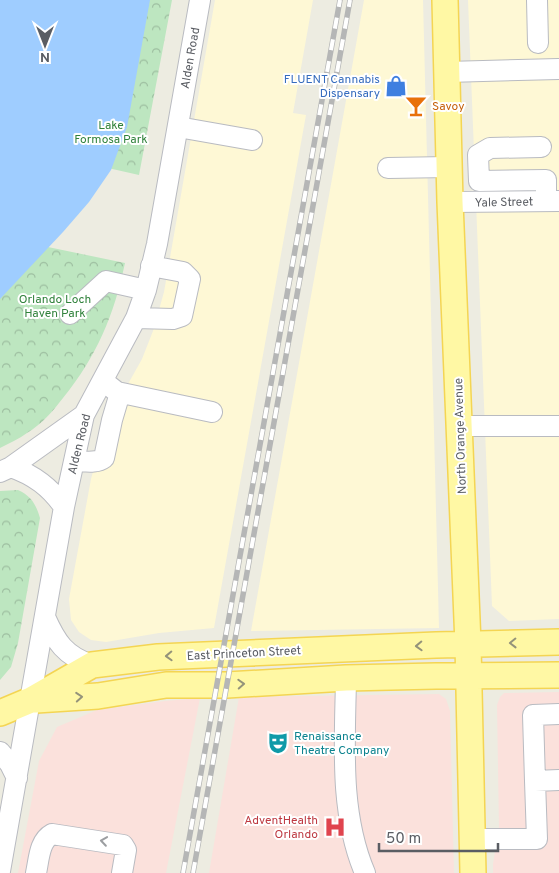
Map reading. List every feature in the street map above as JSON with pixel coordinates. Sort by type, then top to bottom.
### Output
[{"type":"main road","name":"North Orange Avenue","points":[[445,0],[450,202],[469,675],[473,873]]},
{"type":"main road","name":"East Princeton Street","points":[[0,713],[31,700],[92,664],[158,657],[559,642]]},
{"type":"main road","name":"East Princeton Street","points":[[31,700],[98,696],[166,685],[227,685],[346,678],[559,675]]},
{"type":"street","name":"Alden Road","points":[[0,871],[64,507],[84,415],[136,318],[146,290],[178,127],[200,0]]},
{"type":"street","points":[[537,0],[538,43]]},
{"type":"street","points":[[447,72],[559,69]]},
{"type":"street","points":[[178,127],[252,140]]},
{"type":"street","points":[[388,168],[449,161],[478,155],[490,148],[541,147]]},
{"type":"street","points":[[478,155],[479,181],[546,180],[553,201]]},
{"type":"street","points":[[503,181],[504,202]]},
{"type":"street","name":"Yale Street","points":[[450,202],[553,201]]},
{"type":"street","points":[[136,318],[174,319],[182,316],[190,278],[183,272],[151,266]]},
{"type":"street","points":[[70,314],[106,281],[146,290]]},
{"type":"street","points":[[103,381],[120,393],[212,412]]},
{"type":"street","points":[[74,461],[100,461],[104,458],[120,393]]},
{"type":"street","points":[[6,470],[84,415]]},
{"type":"street","points":[[460,426],[559,426]]},
{"type":"street","points":[[6,470],[27,473],[40,481],[55,494],[64,507]]},
{"type":"street","points":[[45,617],[53,636],[67,652],[78,660],[92,664]]},
{"type":"street","points":[[346,678],[345,779],[353,841],[365,873]]},
{"type":"street","points":[[472,839],[537,839],[534,714],[559,714]]},
{"type":"street","points":[[0,752],[10,764],[17,778]]},
{"type":"street","points":[[535,781],[559,780]]},
{"type":"street","points":[[36,873],[45,840],[52,834],[124,845],[126,850],[122,873]]},
{"type":"shaded area","points":[[215,0],[313,0],[293,113],[306,115],[214,628],[159,633],[106,642],[91,640],[79,632],[71,620],[69,599],[91,479],[103,435],[114,409],[142,359],[153,331],[164,292]]},
{"type":"shaded area","points":[[364,0],[423,0],[439,628],[251,631]]},
{"type":"shaded area","points":[[468,0],[559,0],[559,619],[509,621],[492,606]]},
{"type":"shaded area","points":[[559,692],[559,873],[493,873],[499,827],[497,705],[504,693]]},
{"type":"shaded area","name":"AdventHealth Orlando","points":[[439,694],[446,699],[450,711],[454,873],[209,873],[239,697]]},
{"type":"shaded area","points":[[200,698],[166,873],[18,873],[39,761],[57,727],[97,710]]},
{"type":"green space","name":"Lake Formosa Park","points":[[100,0],[172,0],[139,175],[68,159]]},
{"type":"green space","name":"Orlando Loch Haven Park","points":[[19,241],[125,263],[121,282],[103,334],[95,351],[75,382],[55,408],[42,421],[24,435],[0,448],[0,262]]},
{"type":"green space","points":[[18,490],[32,501],[40,518],[18,643],[11,667],[0,680],[0,491]]},
{"type":"water","points":[[0,0],[150,0],[127,127],[111,170],[89,202],[0,299]]},
{"type":"railway","points":[[183,873],[340,0]]},
{"type":"railway","points":[[193,873],[350,0]]},
{"type":"place","name":"FLUENT Cannabis Dispensary","points":[[396,86]]},
{"type":"place","name":"Savoy","points":[[416,106]]},
{"type":"place","name":"Renaissance Theatre Company","points":[[278,743]]},
{"type":"place","name":"AdventHealth Orlando","points":[[335,827]]}]
